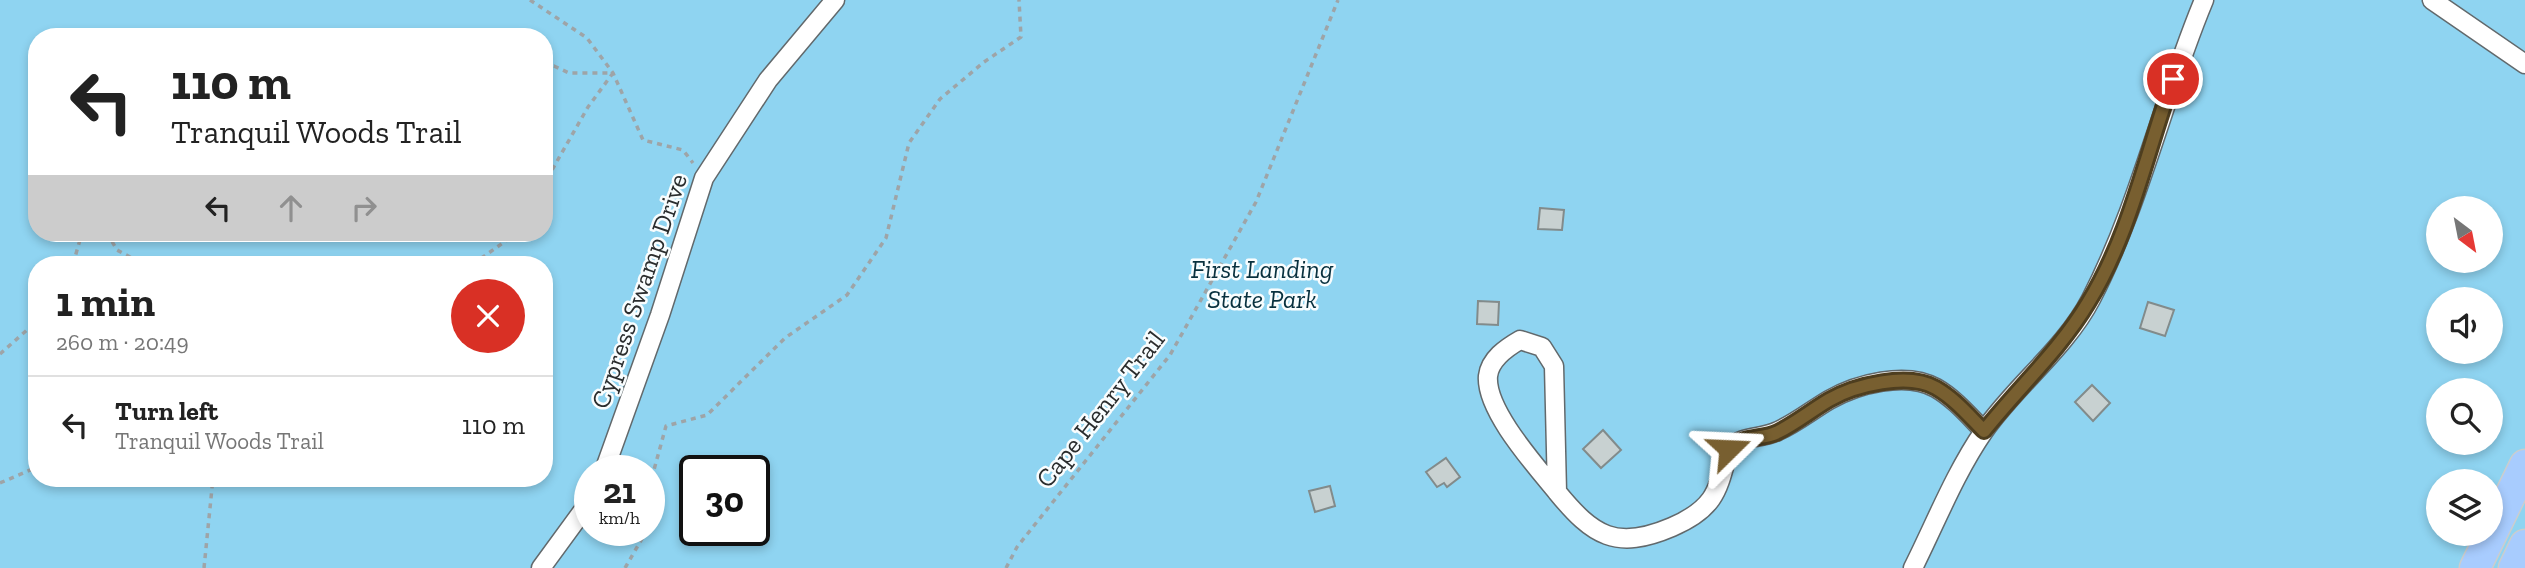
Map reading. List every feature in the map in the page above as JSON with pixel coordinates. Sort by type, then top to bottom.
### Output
[{"type":"highway","points":[[2475,568],[2525,466]]},
{"type":"highway","points":[[2514,568],[2525,545]]},
{"type":"street","name":"Cypress Swamp Drive","points":[[610,455],[660,314],[704,178],[768,80],[835,0]]},
{"type":"street","points":[[1913,568],[1954,482],[1984,431],[2055,349],[2091,300],[2132,204],[2165,101],[2204,0]]},
{"type":"street","points":[[2432,0],[2525,64]]},
{"type":"street","points":[[1557,492],[1554,366],[1542,346],[1520,340],[1498,356],[1491,369],[1488,377],[1493,399],[1503,419],[1557,492],[1588,526],[1602,534],[1633,540],[1657,533],[1702,510],[1718,486],[1729,449],[1735,443],[1778,432],[1831,399],[1874,383],[1920,382],[1934,386],[1949,396],[1984,431]]},
{"type":"street","points":[[541,568],[574,523]]},
{"type":"path","points":[[530,0],[587,38],[613,73],[643,140],[683,150],[704,178]]},
{"type":"path","points":[[658,455],[666,426],[707,415],[785,338],[847,295],[886,238],[909,144],[940,99],[984,62],[1021,37],[1019,0]]},
{"type":"path","name":"Cape Henry Trail","points":[[1006,568],[1017,547],[1170,355],[1256,202],[1338,0]]},
{"type":"path","points":[[553,66],[569,73],[613,73]]},
{"type":"path","points":[[553,168],[588,107],[613,73]]},
{"type":"path","points":[[112,242],[117,250],[128,256]]},
{"type":"path","points":[[484,256],[504,242]]},
{"type":"path","points":[[0,354],[28,329]]},
{"type":"path","points":[[0,483],[28,471]]},
{"type":"path","points":[[204,568],[211,487]]},
{"type":"path","points":[[625,568],[638,546]]},
{"type":"green space","name":"First Landing State Park","points":[[0,0],[2525,0],[2525,568],[0,568]]},
{"type":"building","points":[[1540,208],[1564,210],[1562,230],[1538,229]]},
{"type":"building","points":[[1478,301],[1499,302],[1498,325],[1477,324]]},
{"type":"building","points":[[2148,302],[2174,310],[2165,336],[2140,328]]},
{"type":"building","points":[[2092,385],[2110,403],[2093,421],[2075,402]]},
{"type":"building","points":[[1603,430],[1621,450],[1601,468],[1583,449]]},
{"type":"building","points":[[1446,458],[1460,477],[1447,487],[1444,483],[1437,487],[1426,472]]},
{"type":"building","points":[[1330,486],[1335,506],[1315,512],[1309,491]]},
{"type":"route","points":[[1729,449],[1742,440],[1778,432],[1831,399],[1849,390],[1874,383],[1920,382],[1934,386],[1949,396],[1984,431],[2055,349],[2091,300],[2132,204],[2173,79]]}]
